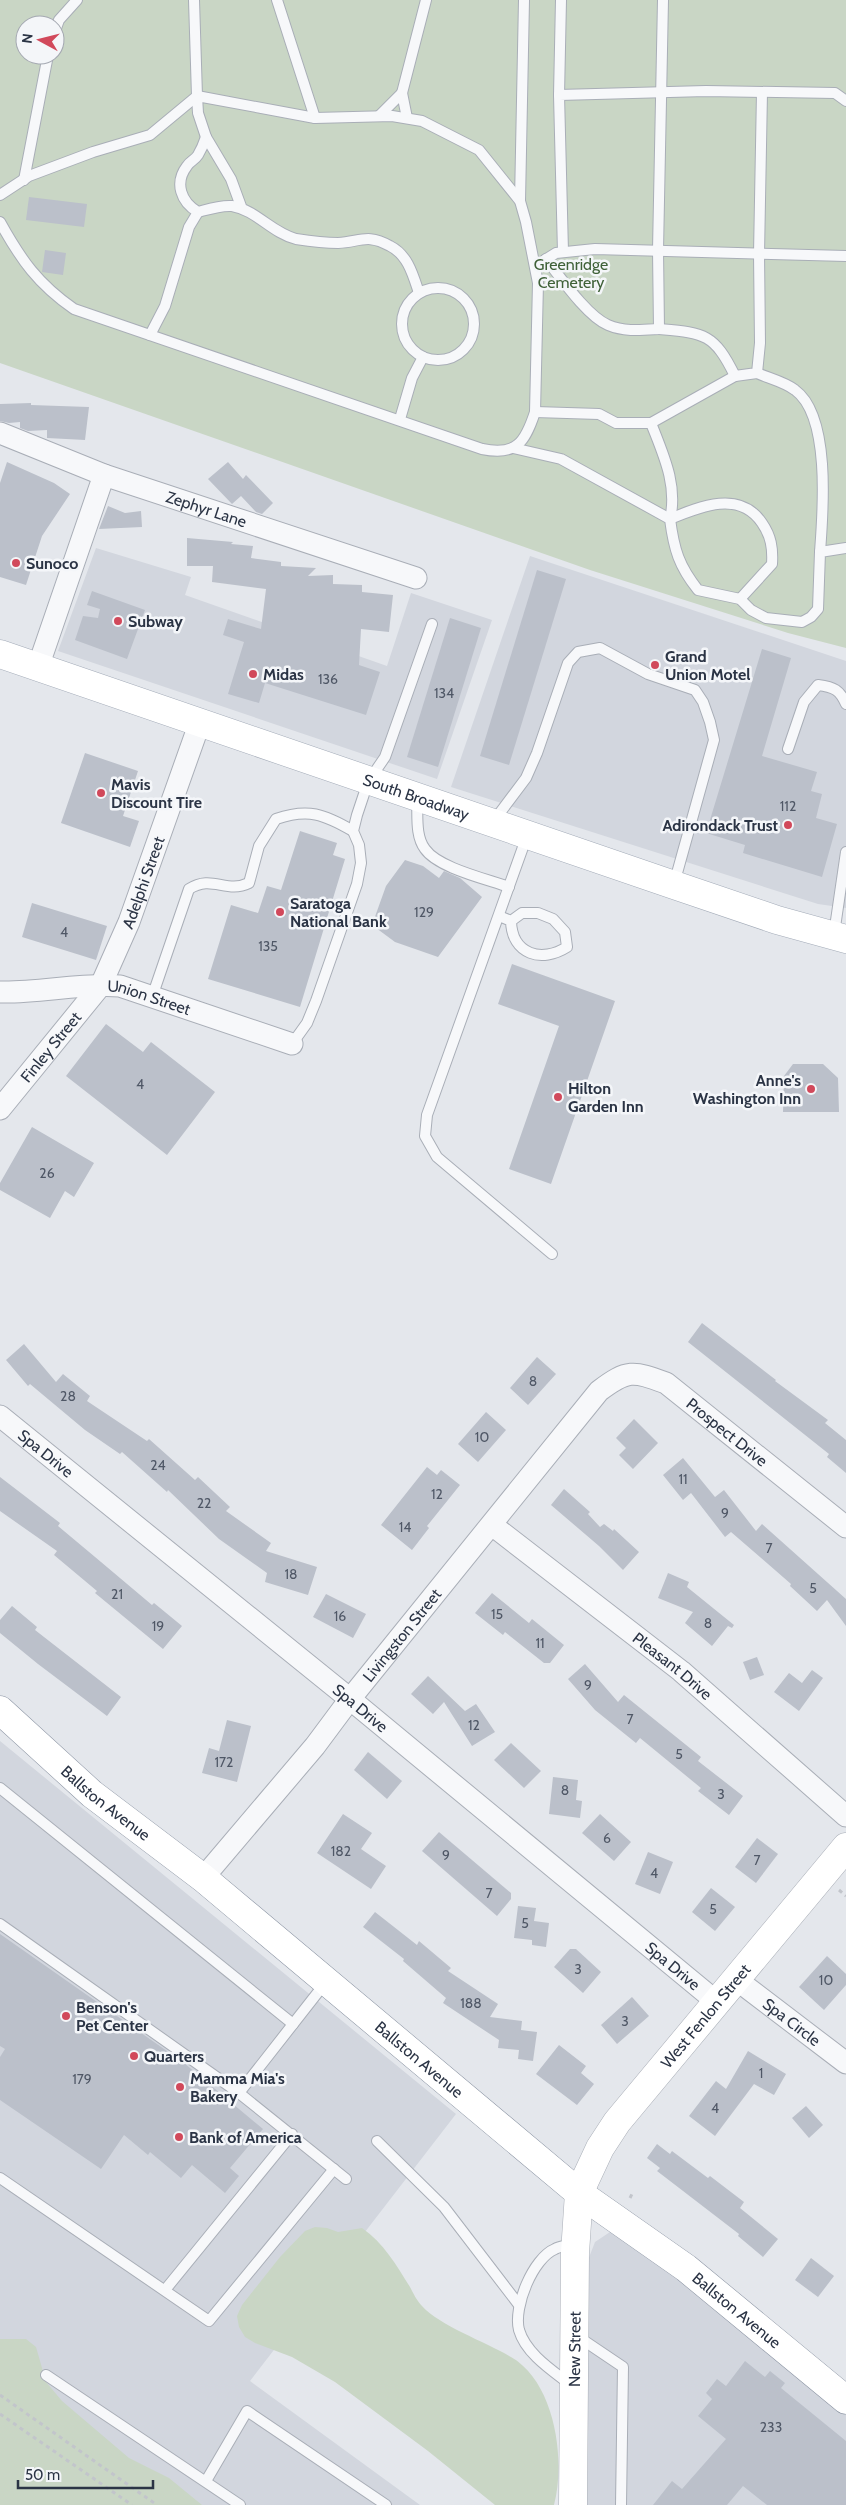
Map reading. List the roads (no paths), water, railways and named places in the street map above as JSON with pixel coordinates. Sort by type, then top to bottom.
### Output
[{"type":"main road","name":"South Broadway","points":[[0,654],[368,782],[777,920],[842,936]]},
{"type":"main road","name":"Ballston Avenue","points":[[0,1710],[92,1794],[203,1878],[579,2193],[686,2268],[846,2400]]},
{"type":"main road","name":"West Fenlon Street","points":[[579,2193],[600,2148],[618,2122],[846,1847]]},
{"type":"main road","name":"New Street","points":[[573,2505],[576,2244],[579,2193]]},
{"type":"street","name":"Zephyr Lane","points":[[0,433],[104,474],[416,578]]},
{"type":"street","points":[[38,667],[104,474]]},
{"type":"street","name":"Adelphi Street","points":[[101,985],[129,922],[200,722]]},
{"type":"street","name":"Union Street","points":[[0,992],[31,992],[101,985],[120,986],[292,1044]]},
{"type":"street","name":"Finley Street","points":[[0,1109],[101,985]]},
{"type":"street","name":"Prospect Drive","points":[[599,1391],[619,1377],[628,1374],[643,1375],[666,1384],[846,1527]]},
{"type":"street","name":"Livingston Street","points":[[203,1878],[315,1746],[350,1699],[492,1526],[599,1391]]},
{"type":"street","name":"Spa Drive","points":[[0,1416],[350,1699],[718,2002]]},
{"type":"street","name":"Pleasant Drive","points":[[492,1526],[682,1671],[846,1816]]},
{"type":"street","name":"Spa Circle","points":[[737,1980],[846,2063]]},
{"type":"lane","points":[[64,15],[77,0]]},
{"type":"lane","points":[[194,0],[198,113],[206,137],[231,179],[242,209]]},
{"type":"lane","points":[[277,0],[314,118]]},
{"type":"lane","points":[[407,118],[402,93],[426,0]]},
{"type":"lane","points":[[0,222],[16,252],[33,276],[51,293],[74,309],[400,419],[482,449],[500,453],[518,446],[529,433],[535,412],[538,283],[520,201],[524,0]]},
{"type":"lane","points":[[561,0],[559,95],[562,252]]},
{"type":"lane","points":[[659,329],[658,250],[663,0]]},
{"type":"lane","points":[[24,180],[46,65]]},
{"type":"lane","points":[[559,95],[662,92],[846,93]]},
{"type":"lane","points":[[757,373],[760,343],[759,254],[762,92]]},
{"type":"lane","points":[[379,116],[402,93]]},
{"type":"lane","points":[[835,93],[846,102]]},
{"type":"lane","points":[[197,96],[314,118],[379,116],[422,121],[479,150],[520,201]]},
{"type":"lane","points":[[0,195],[24,180],[93,152],[150,135],[197,96]]},
{"type":"lane","points":[[198,212],[184,199],[180,180],[189,162],[197,157],[206,137]]},
{"type":"lane","points":[[150,335],[165,306],[189,227],[198,212],[230,206],[242,209],[275,230],[295,238],[340,243],[364,237],[390,245],[400,253],[412,270],[418,294]]},
{"type":"lane","points":[[535,266],[556,252],[595,249],[846,256]]},
{"type":"lane","points":[[546,259],[580,302],[607,325],[637,331],[659,329],[687,331],[705,336],[714,342],[734,376]]},
{"type":"lane","points":[[442,288],[454,291],[464,299],[471,309],[474,321],[473,334],[468,345],[459,354],[441,360],[423,357],[414,351],[403,332],[405,310],[418,294],[430,289],[442,288]]},
{"type":"lane","points":[[400,419],[412,378],[423,357]]},
{"type":"lane","points":[[535,412],[599,414],[616,423],[651,423],[734,376],[757,373],[796,390],[812,412],[821,454],[823,498],[818,609],[811,617],[802,622],[766,618],[751,610],[740,599],[698,590],[684,572],[674,548],[670,520],[674,504],[669,470],[651,423]]},
{"type":"lane","points":[[513,448],[561,459],[670,520]]},
{"type":"lane","points":[[670,520],[686,512],[718,504],[741,504],[756,513],[768,533],[773,548],[772,564],[740,599]]},
{"type":"lane","points":[[820,552],[846,548]]},
{"type":"lane","points":[[353,831],[368,782],[385,758],[432,624]]},
{"type":"lane","points":[[492,824],[526,778],[537,753],[568,663],[578,652],[600,648],[648,674],[695,690],[703,702],[710,722],[714,740],[674,885]]},
{"type":"lane","points":[[788,749],[804,702],[818,685],[832,686],[842,693],[846,704]]},
{"type":"lane","points":[[417,798],[418,831],[425,849],[438,861],[509,887]]},
{"type":"lane","points":[[152,997],[189,889],[198,883],[209,881],[228,887],[241,887],[249,883],[259,846],[276,819],[290,814],[310,812],[333,819],[353,831],[359,845],[361,863],[357,884],[316,1001],[307,1023],[292,1044]]},
{"type":"lane","points":[[528,835],[427,1115],[425,1136],[437,1157],[552,1254]]},
{"type":"lane","points":[[842,936],[846,852]]},
{"type":"lane","points":[[522,913],[538,914],[553,919],[565,932],[567,947],[555,954],[543,957],[526,952],[515,940],[512,921],[522,913]]},
{"type":"lane","points":[[498,916],[512,921]]},
{"type":"lane","points":[[0,1788],[293,2024]]},
{"type":"lane","points":[[0,1924],[239,2093],[346,2179]]},
{"type":"lane","points":[[239,2093],[327,1981]]},
{"type":"lane","points":[[165,2290],[292,2134]]},
{"type":"lane","points":[[376,2140],[444,2207],[519,2304]]},
{"type":"lane","points":[[0,2178],[209,2321],[334,2169]]},
{"type":"lane","points":[[574,2387],[537,2360],[519,2330],[519,2304],[535,2266],[554,2249],[576,2244]]},
{"type":"lane","points":[[575,2335],[623,2366],[622,2505]]},
{"type":"lane","points":[[46,2375],[240,2505]]},
{"type":"lane","points":[[206,2481],[247,2411],[386,2505]]},
{"type":"place","name":"Sunoco","points":[[16,563]]},
{"type":"place","name":"Subway","points":[[118,621]]},
{"type":"place","name":"Grand Union Motel","points":[[655,665]]},
{"type":"place","name":"Midas","points":[[253,674]]},
{"type":"place","name":"Mavis Discount Tire","points":[[101,793]]},
{"type":"place","name":"Adirondack Trust","points":[[788,825]]},
{"type":"place","name":"Saratoga National Bank","points":[[280,912]]},
{"type":"place","name":"Anne's Washington Inn","points":[[811,1089]]},
{"type":"place","name":"Hilton Garden Inn","points":[[558,1097]]},
{"type":"place","name":"Benson's Pet Center","points":[[66,2016]]},
{"type":"place","name":"Quarters","points":[[134,2056]]},
{"type":"place","name":"Mamma Mia's Bakery","points":[[180,2087]]},
{"type":"place","name":"Bank of America","points":[[179,2137]]},
{"type":"park label","name":"Greenridge Cemetery","points":[[571,273]]}]
